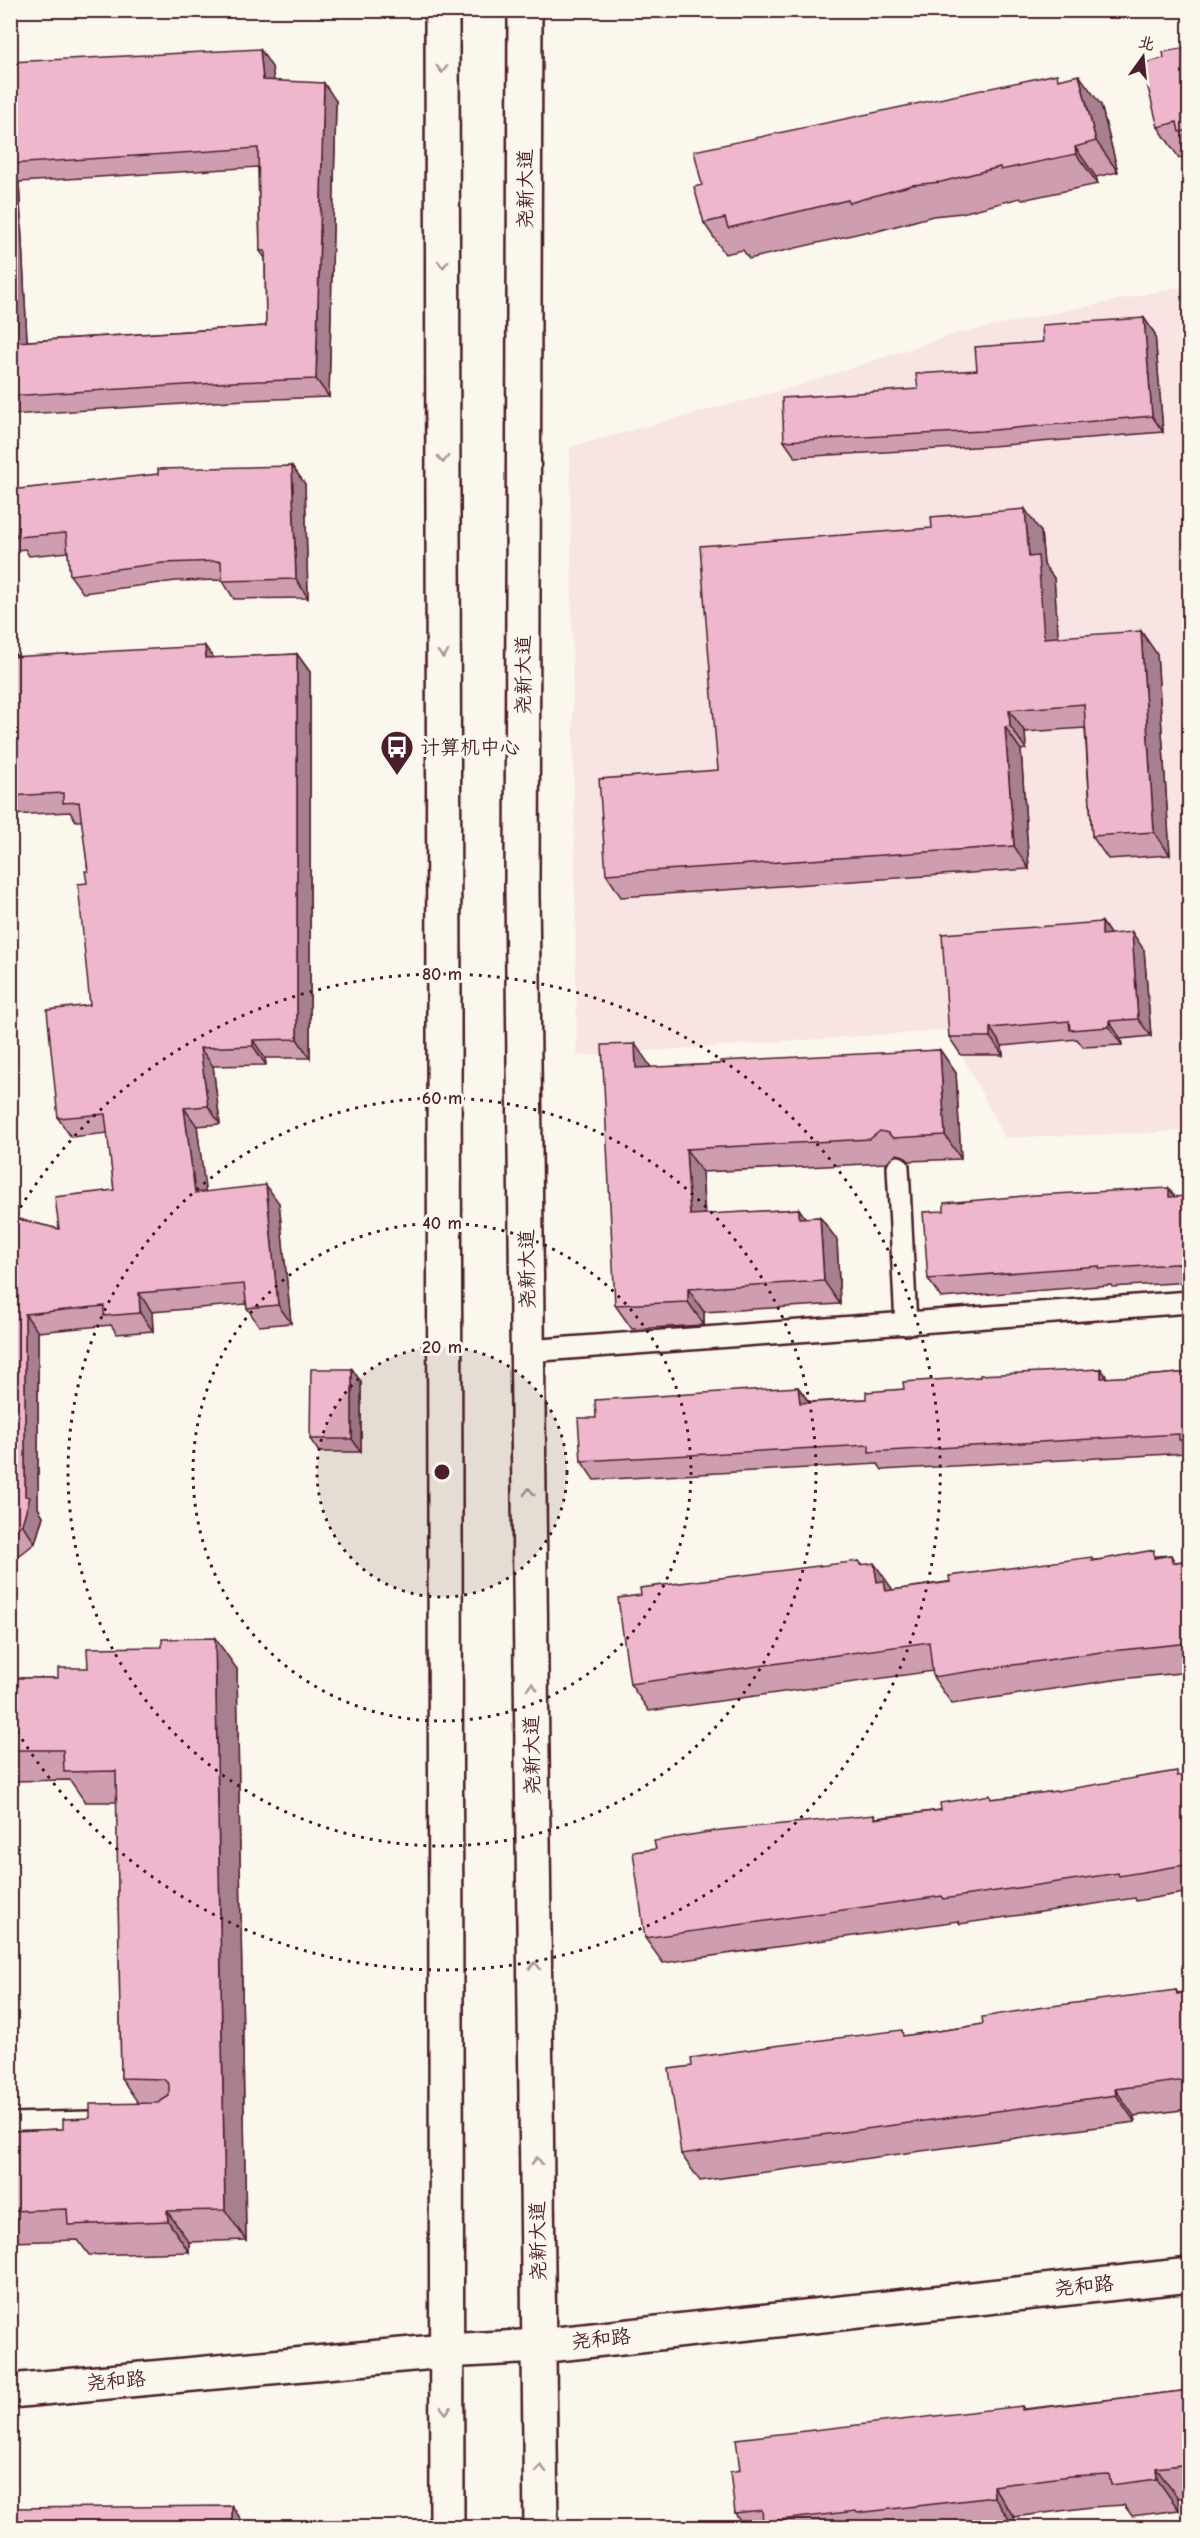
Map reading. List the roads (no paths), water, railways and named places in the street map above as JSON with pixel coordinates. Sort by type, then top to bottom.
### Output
[{"type":"main road","points":[[442,10],[447,2528]]},
{"type":"main road","name":"尧新大道","points":[[525,10],[522,890],[541,2528]]},
{"type":"main road","name":"尧和路","points":[[10,2391],[445,2351],[539,2346],[1190,2275]]},
{"type":"lane","points":[[898,1167],[906,1324]]},
{"type":"lane","points":[[528,1351],[1190,1302]]},
{"type":"lane","points":[[10,2124],[114,2122]]},
{"type":"place","name":"计算机中心","points":[[397,776]]}]
